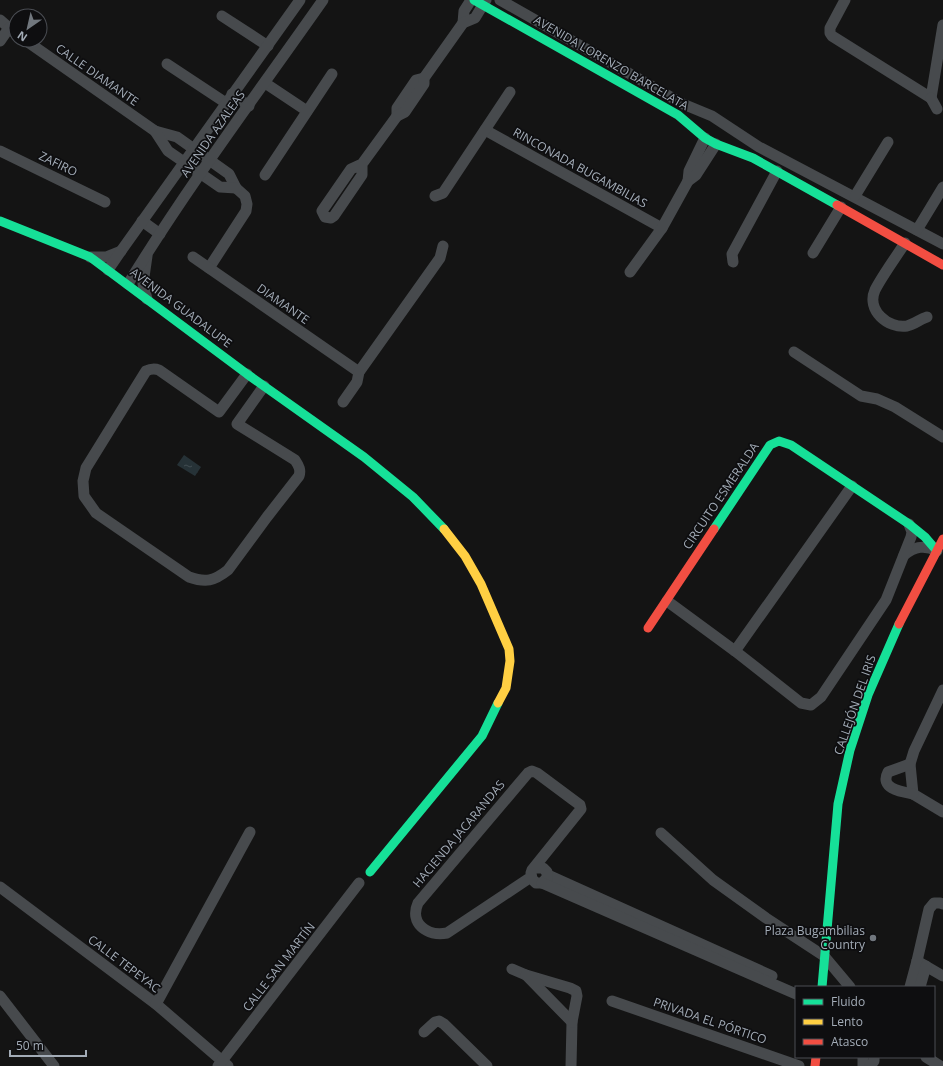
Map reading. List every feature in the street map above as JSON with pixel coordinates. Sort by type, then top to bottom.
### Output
[{"type":"street","name":"AVENIDA AZALEAS","points":[[108,270],[300,0]]},
{"type":"street","name":"AVENIDA AZALEAS","points":[[128,284],[147,253],[201,174],[323,0]]},
{"type":"street","name":"AVENIDA LORENZO BARCELATA","points":[[500,0],[683,104],[712,116],[759,147],[855,196],[943,245]]},
{"type":"street","points":[[845,0],[830,28],[830,33],[832,36],[931,98],[937,109]]},
{"type":"street","points":[[362,164],[362,174],[334,216],[331,218],[325,217],[322,211],[351,169],[362,164],[397,116],[397,108],[416,80],[424,78],[463,23],[475,18],[479,1]]},
{"type":"street","name":"AVENIDA LORENZO BARCELATA","points":[[479,1],[678,114],[705,138],[716,144],[753,158],[939,263]]},
{"type":"street","points":[[519,25],[526,14]]},
{"type":"street","points":[[222,16],[268,46]]},
{"type":"street","points":[[0,20],[8,27]]},
{"type":"street","points":[[931,98],[940,64],[943,25]]},
{"type":"street","name":"CALLE DIAMANTE","points":[[36,48],[154,131],[168,151],[220,187],[236,188]]},
{"type":"street","points":[[167,64],[229,99],[249,106]]},
{"type":"street","points":[[265,175],[332,74]]},
{"type":"street","points":[[265,83],[307,111]]},
{"type":"street","points":[[435,196],[443,193],[510,92]]},
{"type":"street","points":[[678,114],[678,108],[683,104]]},
{"type":"street","name":"RINCONADA BUGAMBILIAS","points":[[486,130],[662,228]]},
{"type":"street","name":"CALLE DIAMANTE","points":[[154,131],[177,137],[229,174],[236,188],[245,196],[247,204],[246,211],[209,268]]},
{"type":"street","points":[[630,272],[662,228],[688,181],[689,171],[705,138]]},
{"type":"street","points":[[855,196],[888,142]]},
{"type":"street","points":[[688,181],[696,175],[716,144]]},
{"type":"street","name":"ZAFIRO","points":[[0,145],[5,152],[105,202]]},
{"type":"street","points":[[753,158],[759,153],[759,147]]},
{"type":"street","points":[[733,262],[732,254],[777,171]]},
{"type":"street","points":[[917,230],[943,187]]},
{"type":"street","points":[[813,253],[841,207]]},
{"type":"street","name":"AVENIDA GUADALUPE","points":[[0,221],[90,257],[247,374],[364,457],[413,497],[443,528],[465,556],[481,584],[509,648],[510,661],[506,688],[482,736],[370,872]]},
{"type":"street","points":[[142,221],[160,234]]},
{"type":"street","points":[[905,243],[874,291],[872,301],[876,313],[886,322],[897,326],[908,326],[927,317]]},
{"type":"street","points":[[939,263],[943,245]]},
{"type":"street","points":[[343,402],[357,382],[359,372],[440,258],[443,246]]},
{"type":"street","points":[[90,257],[106,257],[121,251]]},
{"type":"street","points":[[147,253],[143,284],[147,299]]},
{"type":"street","name":"DIAMANTE","points":[[193,258],[359,372]]},
{"type":"street","points":[[794,352],[861,396],[877,399],[895,407],[943,437]]},
{"type":"street","points":[[247,374],[220,412],[156,368],[146,371],[86,468],[83,482],[84,496],[96,513],[189,577],[199,580],[211,580],[228,570],[296,481],[301,471],[295,460],[237,424],[264,386]]},
{"type":"street","name":"CIRCUITO ESMERALDA","points":[[648,628],[770,445],[779,441],[790,445],[909,524],[925,537],[940,553]]},
{"type":"street","points":[[735,651],[852,486]]},
{"type":"street","points":[[667,601],[735,651],[801,703],[811,705],[821,697],[886,600],[912,537],[909,524]]},
{"type":"street","name":"CALLEJÓN DEL IRIS","points":[[822,986],[838,804],[850,750],[868,695],[894,633],[940,553],[943,539]]},
{"type":"street","points":[[904,556],[911,550],[920,547],[930,548],[940,553]]},
{"type":"street","points":[[913,794],[910,764],[914,751],[943,690]]},
{"type":"street","points":[[910,764],[888,772],[886,781],[889,786],[894,790],[913,794],[943,812]]},
{"type":"street","name":"HACIENDA JACARANDAS","points":[[532,771],[537,773],[580,805],[581,809],[533,872],[447,934],[435,934],[427,931],[421,927],[417,921],[416,908],[418,903],[528,773],[532,771]]},
{"type":"street","points":[[156,1004],[250,832]]},
{"type":"street","points":[[660,832],[713,880],[766,918],[824,956],[849,986]]},
{"type":"street","points":[[545,879],[546,870],[543,868],[533,872],[532,879],[536,883],[545,879],[792,988]]},
{"type":"street","name":"CALLE SAN MARTÍN","points":[[223,1064],[359,883]]},
{"type":"street","name":"CALLE TEPEYAC","points":[[0,887],[156,1004],[223,1064]]},
{"type":"street","points":[[920,986],[929,909],[934,903],[943,904]]},
{"type":"street","points":[[922,963],[943,976]]},
{"type":"street","points":[[910,986],[922,963]]},
{"type":"street","points":[[512,969],[576,991],[572,1022],[570,1066]]},
{"type":"street","points":[[526,975],[572,1022]]},
{"type":"street","points":[[0,996],[54,1066]]},
{"type":"street","name":"PRIVADA EL PÓRTICO","points":[[612,1001],[799,1066]]},
{"type":"street","points":[[424,1032],[435,1022],[439,1021],[444,1024],[487,1066]]},
{"type":"street","points":[[928,1058],[940,1066]]},
{"type":"water","points":[[184,455],[201,467],[195,476],[177,465]]},
{"type":"traffic: fast","points":[[474,0],[678,115],[705,138],[716,144],[753,158],[837,205]]},
{"type":"traffic: fast","points":[[0,221],[90,257],[247,374],[364,457],[413,497],[444,529]]},
{"type":"traffic: fast","points":[[714,529],[770,445],[779,441],[791,445],[909,524],[925,537],[937,551]]},
{"type":"traffic: fast","points":[[822,986],[838,804],[850,750],[868,695],[899,624]]},
{"type":"traffic: fast","points":[[370,872],[482,736],[498,703]]},
{"type":"traffic: slow","points":[[444,529],[465,556],[481,584],[509,649],[510,661],[506,688],[498,703]]},
{"type":"traffic: jam","points":[[837,205],[943,265]]},
{"type":"traffic: jam","points":[[648,628],[714,529]]},
{"type":"traffic: jam","points":[[899,624],[943,539]]},
{"type":"traffic: jam","points":[[815,1066],[816,1058]]},
{"type":"place","name":"Plaza Bugambilias Country","points":[[873,938]]}]
